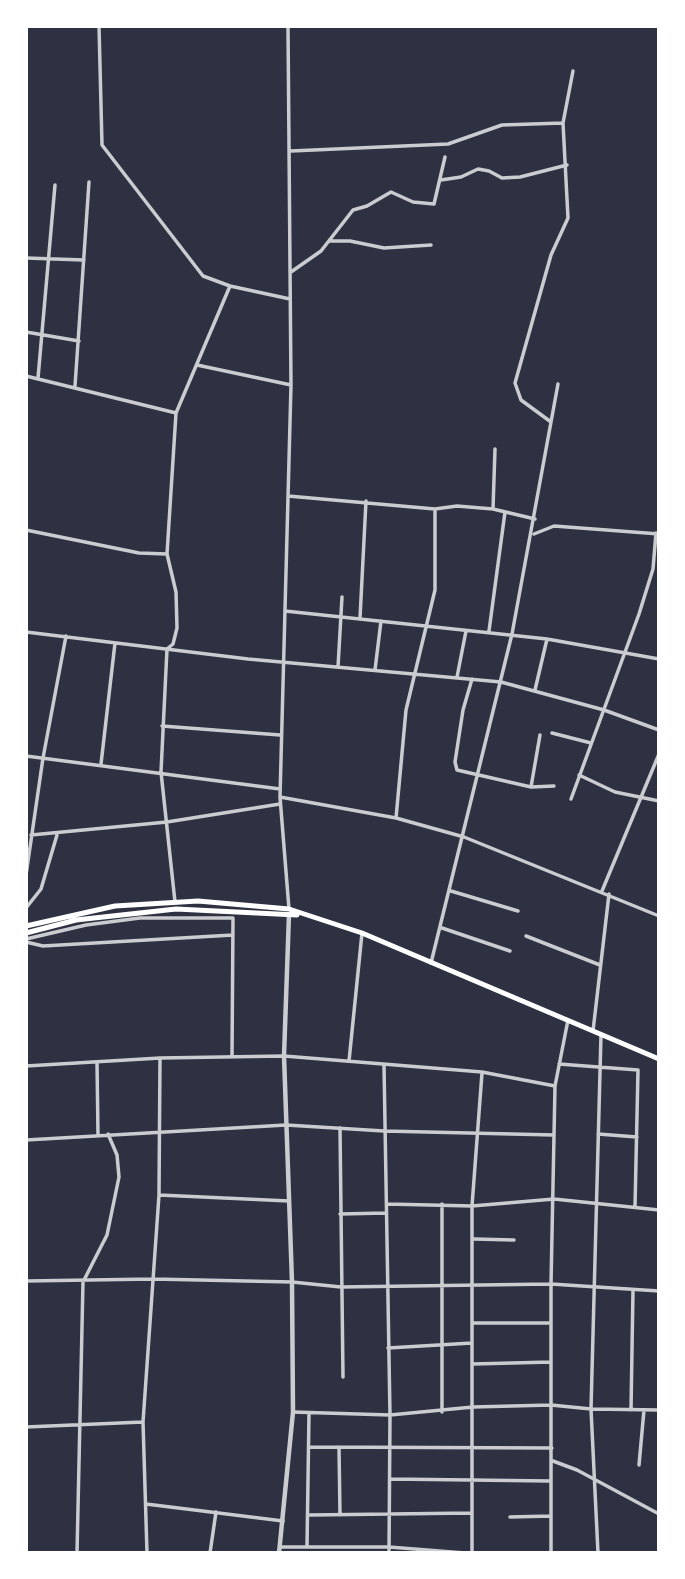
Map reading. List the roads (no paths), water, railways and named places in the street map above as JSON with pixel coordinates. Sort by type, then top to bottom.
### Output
[{"type":"main road","points":[[26,926],[115,906],[176,902],[233,904],[300,914],[362,933],[659,1059]]},
{"type":"main road","points":[[26,933],[117,913],[176,909],[233,915],[289,913]]},
{"type":"street","points":[[99,26],[102,145],[204,276],[230,286],[290,299]]},
{"type":"street","points":[[288,26],[291,385],[280,797],[289,913],[284,1056],[292,1282],[293,1412],[280,1550],[307,1547],[465,1553]]},
{"type":"street","points":[[551,422],[522,400],[515,383],[551,255],[568,218],[563,123],[573,71]]},
{"type":"street","points":[[291,151],[448,144],[502,125],[563,123]]},
{"type":"street","points":[[291,272],[306,265],[330,241],[348,212],[367,206],[388,193],[414,202],[433,204],[445,157]]},
{"type":"street","points":[[440,180],[461,177],[478,169],[489,170],[502,178],[520,177],[567,164]]},
{"type":"street","points":[[75,386],[89,181]]},
{"type":"street","points":[[38,378],[55,185]]},
{"type":"street","points":[[330,241],[350,241],[384,248],[431,246]]},
{"type":"street","points":[[26,258],[85,260]]},
{"type":"street","points":[[176,902],[161,772],[167,649],[173,644],[177,628],[176,592],[167,554],[176,413],[230,286]]},
{"type":"street","points":[[26,332],[80,341]]},
{"type":"street","points":[[197,365],[291,385]]},
{"type":"street","points":[[26,376],[176,413]]},
{"type":"street","points":[[431,963],[442,928],[512,634],[558,384]]},
{"type":"street","points":[[493,509],[495,449]]},
{"type":"street","points":[[288,496],[435,509],[457,506],[493,509],[535,519]]},
{"type":"street","points":[[360,618],[366,501]]},
{"type":"street","points":[[396,818],[407,710],[435,590],[435,509]]},
{"type":"street","points":[[489,631],[505,512]]},
{"type":"street","points":[[532,534],[554,526],[657,533],[653,569],[627,652],[571,799]]},
{"type":"street","points":[[26,530],[139,553],[167,554]]},
{"type":"street","points":[[338,667],[342,597]]},
{"type":"street","points":[[285,611],[466,631],[489,631],[659,659]]},
{"type":"street","points":[[375,670],[381,621]]},
{"type":"street","points":[[457,677],[466,631]]},
{"type":"street","points":[[26,632],[285,662],[501,682],[604,710],[659,730]]},
{"type":"street","points":[[26,875],[43,758],[66,636]]},
{"type":"street","points":[[535,690],[547,639]]},
{"type":"street","points":[[101,764],[115,643]]},
{"type":"street","points":[[472,679],[463,710],[455,762],[457,770],[531,788],[554,786]]},
{"type":"street","points":[[162,726],[280,735]]},
{"type":"street","points":[[552,733],[591,743]]},
{"type":"street","points":[[531,788],[540,735]]},
{"type":"street","points":[[602,891],[659,754]]},
{"type":"street","points":[[26,756],[280,789]]},
{"type":"street","points":[[579,775],[615,792],[659,801]]},
{"type":"street","points":[[280,797],[396,818],[464,837],[659,916]]},
{"type":"street","points":[[31,835],[57,835],[167,822],[281,804]]},
{"type":"street","points":[[26,908],[44,880],[57,835]]},
{"type":"street","points":[[451,891],[518,911]]},
{"type":"street","points":[[593,1032],[609,894]]},
{"type":"street","points":[[232,1057],[233,904]]},
{"type":"street","points":[[26,941],[86,925],[140,918],[233,915]]},
{"type":"street","points":[[442,928],[510,951]]},
{"type":"street","points":[[349,1061],[362,933]]},
{"type":"street","points":[[26,941],[43,946],[233,935]]},
{"type":"street","points":[[526,936],[600,965]]},
{"type":"street","points":[[551,1553],[551,1284],[555,1086],[568,1020]]},
{"type":"street","points":[[598,1553],[591,1409],[601,1035]]},
{"type":"street","points":[[26,1066],[160,1058],[284,1056],[482,1072],[555,1086]]},
{"type":"street","points":[[148,1553],[143,1422],[159,1195],[160,1058]]},
{"type":"street","points":[[97,1062],[98,1135]]},
{"type":"street","points":[[384,1064],[390,1415],[389,1550]]},
{"type":"street","points":[[559,1064],[600,1065],[638,1070],[635,1208]]},
{"type":"street","points":[[472,1553],[472,1206],[482,1072]]},
{"type":"street","points":[[26,1140],[286,1125],[384,1131],[554,1135]]},
{"type":"street","points":[[340,1128],[343,1377]]},
{"type":"street","points":[[77,1553],[83,1282],[107,1235],[119,1177],[117,1155],[108,1134]]},
{"type":"street","points":[[598,1134],[637,1137]]},
{"type":"street","points":[[159,1195],[289,1201]]},
{"type":"street","points":[[387,1203],[472,1206],[554,1199],[659,1210]]},
{"type":"street","points":[[442,1204],[442,1412]]},
{"type":"street","points":[[340,1214],[386,1213]]},
{"type":"street","points":[[474,1239],[514,1240]]},
{"type":"street","points":[[26,1281],[153,1279],[292,1282],[341,1287],[551,1284],[659,1291]]},
{"type":"street","points":[[631,1410],[633,1289]]},
{"type":"street","points":[[473,1324],[551,1323]]},
{"type":"street","points":[[388,1349],[472,1343]]},
{"type":"street","points":[[473,1364],[551,1362]]},
{"type":"street","points":[[293,1412],[390,1415],[473,1407],[551,1405],[591,1409],[659,1410]]},
{"type":"street","points":[[639,1465],[644,1410]]},
{"type":"street","points":[[307,1547],[310,1515],[309,1413]]},
{"type":"street","points":[[26,1427],[143,1422]]},
{"type":"street","points":[[309,1447],[552,1448]]},
{"type":"street","points":[[339,1447],[341,1515]]},
{"type":"street","points":[[552,1461],[659,1514]]},
{"type":"street","points":[[390,1479],[551,1481]]},
{"type":"street","points":[[146,1504],[284,1521]]},
{"type":"street","points":[[209,1553],[216,1512]]},
{"type":"street","points":[[310,1515],[472,1513]]},
{"type":"street","points":[[510,1517],[551,1516]]}]
